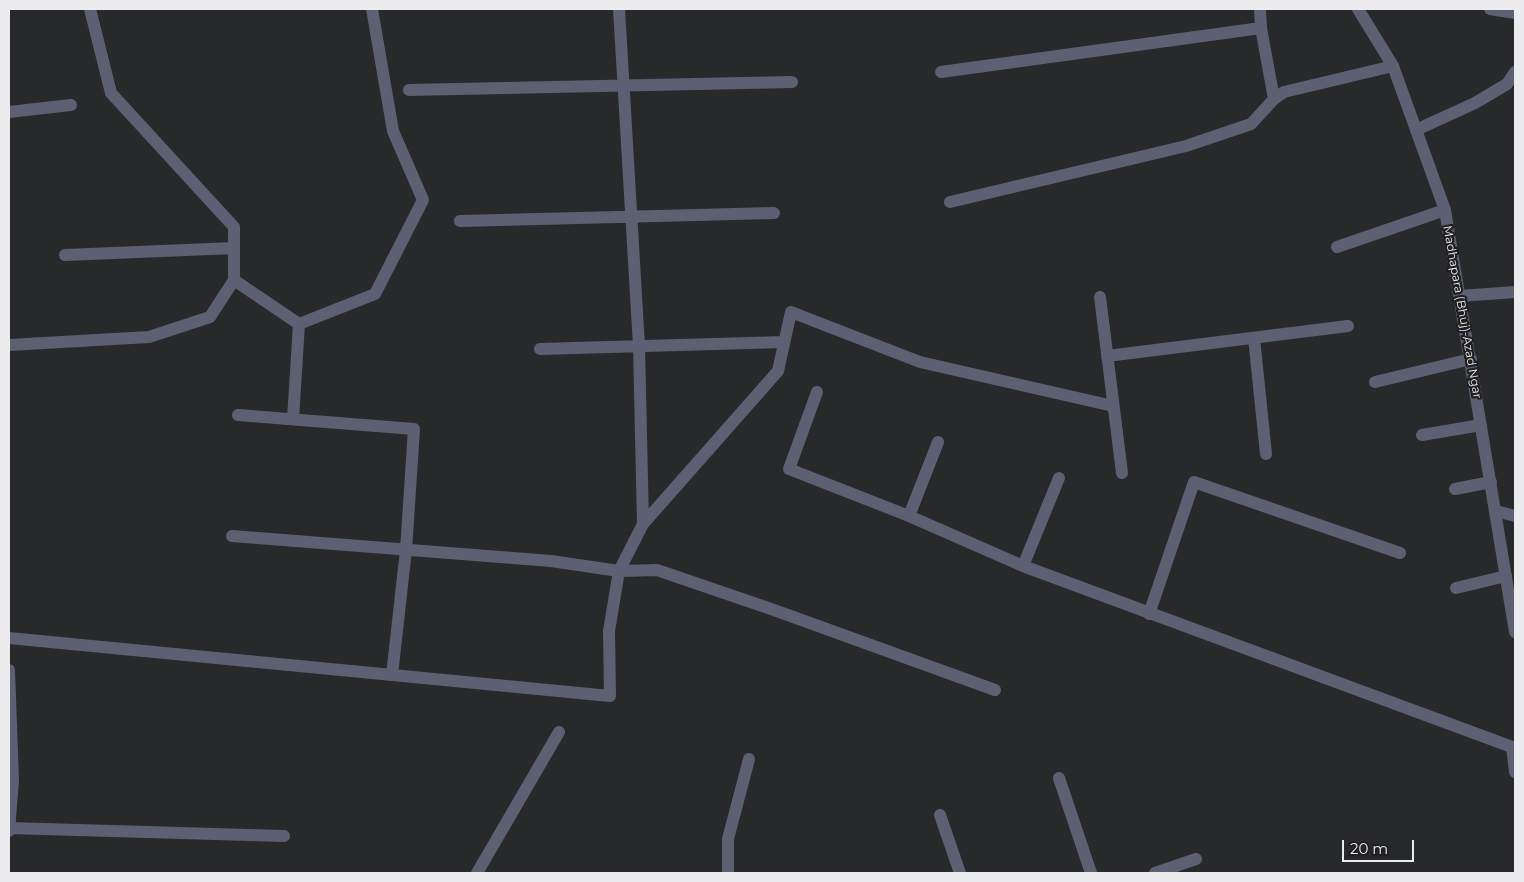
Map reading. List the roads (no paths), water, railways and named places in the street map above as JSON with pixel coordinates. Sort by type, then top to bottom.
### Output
[{"type":"street","points":[[9,345],[149,337],[210,317],[234,280],[234,226],[111,93],[90,9]]},
{"type":"street","points":[[298,324],[375,294],[423,200],[393,131],[372,9]]},
{"type":"street","points":[[619,9],[639,346],[643,524]]},
{"type":"street","points":[[1260,9],[1261,28],[1274,99]]},
{"type":"street","name":"Madhapara (Bhuj)-Azad Ngar","points":[[1358,9],[1393,66],[1445,210],[1506,576],[1512,591],[1515,632]]},
{"type":"street","points":[[1490,9],[1515,13]]},
{"type":"street","points":[[941,72],[1261,28]]},
{"type":"street","points":[[950,202],[1186,146],[1227,134],[1251,124],[1274,99],[1284,92],[1393,66]]},
{"type":"street","points":[[1416,130],[1475,103],[1507,84],[1515,72]]},
{"type":"street","points":[[408,90],[792,82]]},
{"type":"street","points":[[9,112],[71,105]]},
{"type":"street","points":[[1338,248],[1445,210]]},
{"type":"street","points":[[460,221],[774,213]]},
{"type":"street","points":[[65,255],[234,248]]},
{"type":"street","points":[[234,280],[298,324]]},
{"type":"street","points":[[1460,296],[1515,292]]},
{"type":"street","points":[[1100,297],[1122,473]]},
{"type":"street","points":[[9,638],[610,696],[610,631],[619,571],[643,524],[778,371],[791,312],[920,362],[1113,406]]},
{"type":"street","points":[[293,419],[298,324]]},
{"type":"street","points":[[1107,356],[1348,326]]},
{"type":"street","points":[[1254,338],[1266,454]]},
{"type":"street","points":[[540,349],[784,342]]},
{"type":"street","points":[[1375,382],[1471,359]]},
{"type":"street","points":[[817,392],[789,469],[909,516],[1022,566],[1512,747],[1515,772]]},
{"type":"street","points":[[238,414],[414,429],[406,550],[392,675]]},
{"type":"street","points":[[1422,435],[1481,424]]},
{"type":"street","points":[[909,516],[938,442]]},
{"type":"street","points":[[1022,566],[1060,478]]},
{"type":"street","points":[[1149,614],[1194,482],[1400,553]]},
{"type":"street","points":[[1455,489],[1491,482]]},
{"type":"street","points":[[1496,511],[1515,516]]},
{"type":"street","points":[[232,536],[551,561],[619,571],[657,570],[995,690]]},
{"type":"street","points":[[1456,588],[1506,576]]},
{"type":"street","points":[[9,670],[13,780],[9,829],[284,836]]},
{"type":"street","points":[[477,873],[559,732]]},
{"type":"street","points":[[728,873],[728,839],[750,759]]},
{"type":"street","points":[[1058,778],[1091,873]]},
{"type":"street","points":[[940,815],[960,873]]},
{"type":"street","points":[[1155,873],[1196,858]]}]
